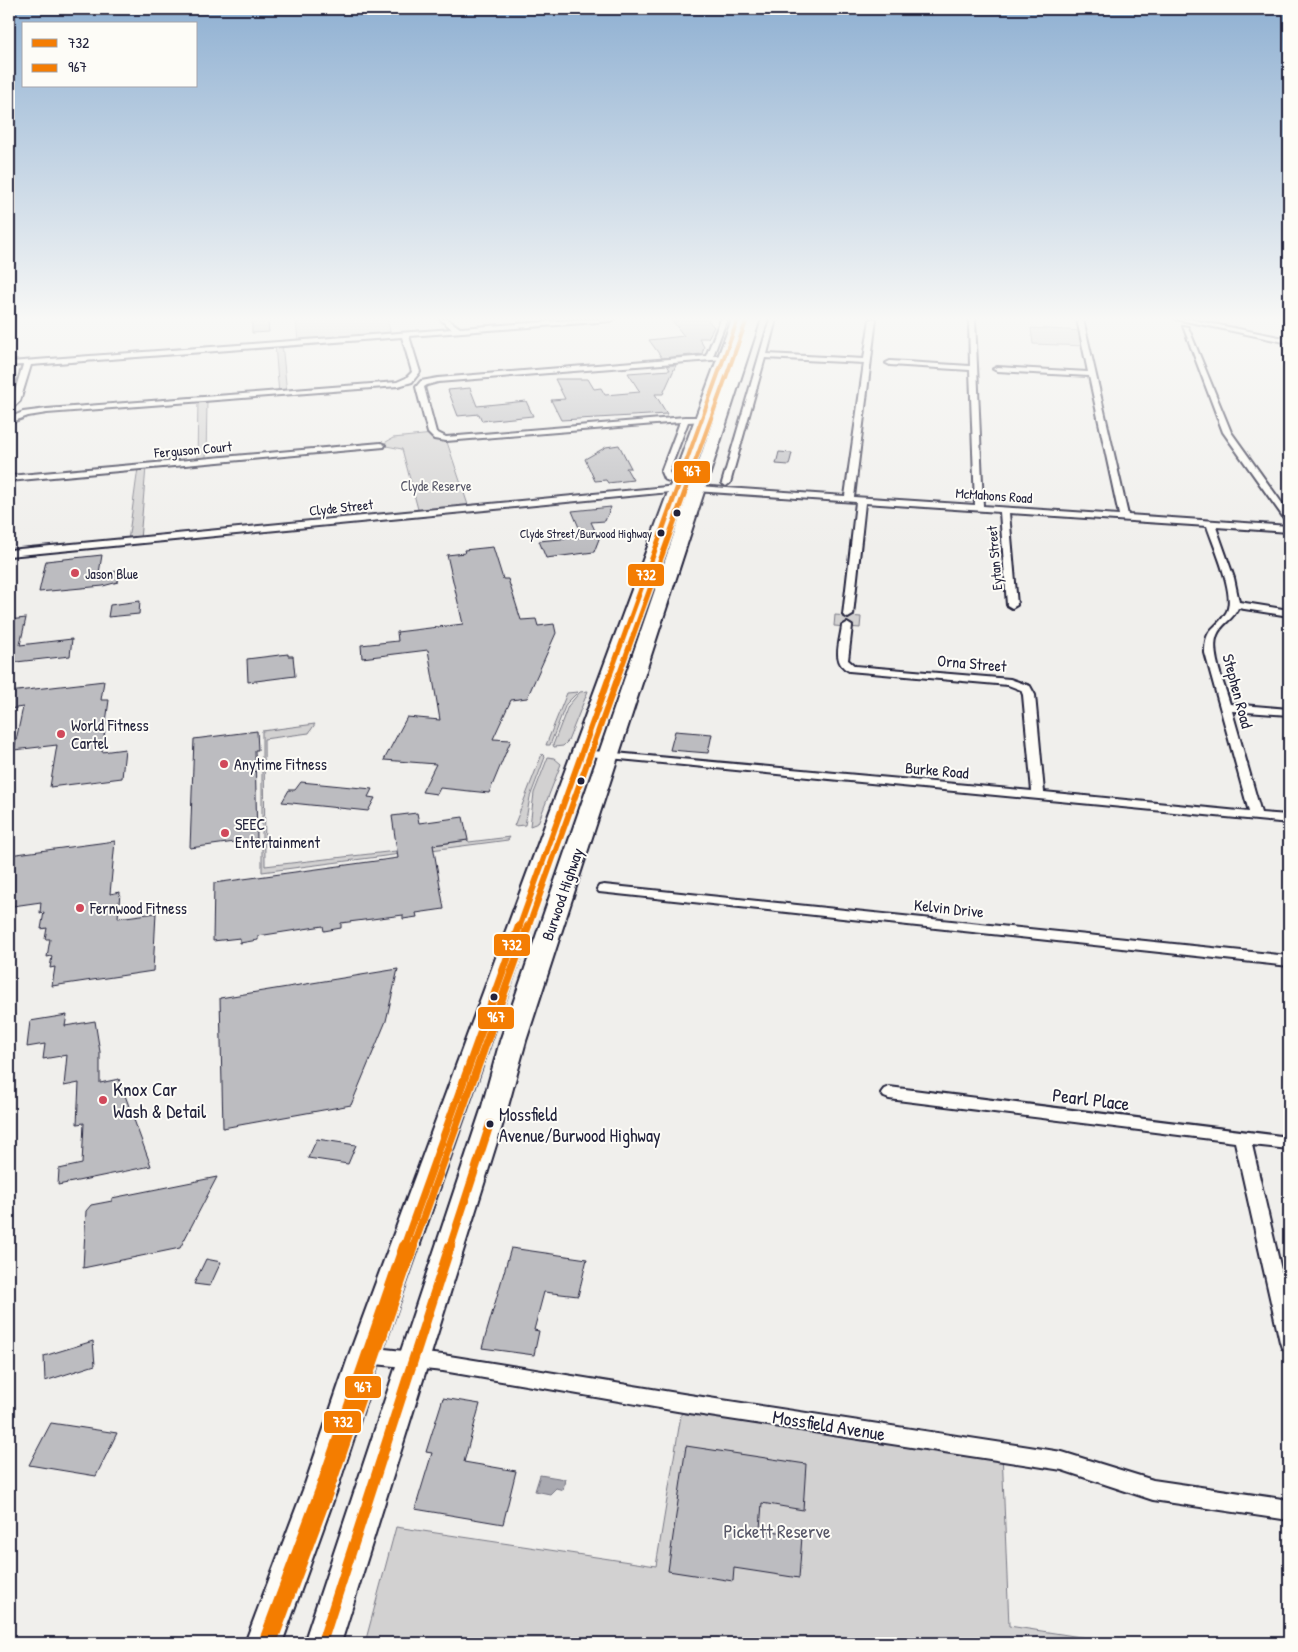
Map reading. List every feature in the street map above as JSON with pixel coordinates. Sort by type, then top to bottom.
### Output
[{"type":"highway","name":"Burwood Highway","points":[[684,487],[693,419],[702,396]]},
{"type":"highway","name":"Burwood Highway","points":[[322,1643],[412,1359],[494,1110],[595,754],[684,487],[722,396]]},
{"type":"highway","name":"Burwood Highway","points":[[263,1643],[320,1490],[365,1355],[595,754]]},
{"type":"street","points":[[9,409],[18,396]]},
{"type":"street","points":[[9,420],[26,414],[47,411],[241,396]]},
{"type":"street","points":[[422,396],[432,433],[438,438],[446,439],[693,419]]},
{"type":"street","points":[[726,483],[751,396]]},
{"type":"street","points":[[849,499],[862,396]]},
{"type":"street","points":[[975,396],[979,508]]},
{"type":"street","points":[[1097,396],[1124,517]]},
{"type":"street","points":[[1212,396],[1227,432],[1289,519]]},
{"type":"street","name":"Ferguson Court","points":[[9,479],[381,445]]},
{"type":"street","name":"McMahons Road","points":[[684,487],[1289,528]]},
{"type":"street","name":"Clyde Street","points":[[9,553],[684,487]]},
{"type":"street","name":"Orna Street","points":[[861,500],[842,668],[1028,683],[1038,795]]},
{"type":"street","name":"Eytan Street","points":[[1004,509],[1012,605]]},
{"type":"street","points":[[1210,523],[1232,590],[1234,604],[1289,613]]},
{"type":"street","name":"Stephen Road","points":[[1234,604],[1229,614],[1213,631],[1210,639],[1210,653],[1256,816]]},
{"type":"street","points":[[1225,707],[1289,712]]},
{"type":"street","name":"Burke Road","points":[[595,754],[1289,820]]},
{"type":"street","name":"Kelvin Drive","points":[[604,889],[1289,962]]},
{"type":"street","name":"Pearl Place","points":[[889,1094],[1289,1143]]},
{"type":"street","points":[[1242,1137],[1289,1342]]},
{"type":"street","name":"Mossfield Avenue","points":[[365,1355],[412,1359],[1062,1461],[1153,1490],[1289,1510]]},
{"type":"green space","points":[[198,400],[207,400],[206,461],[197,462]]},
{"type":"green space","name":"Clyde Reserve","points":[[433,434],[446,439],[469,508],[419,513],[402,449],[381,445],[393,438]]},
{"type":"green space","points":[[146,467],[140,540],[128,541],[138,468]]},
{"type":"green space","points":[[835,615],[861,617],[860,628],[834,626]]},
{"type":"green space","points":[[588,691],[568,741],[563,746],[554,747],[553,745],[568,706],[580,692]]},
{"type":"green space","points":[[578,692],[566,704],[550,745],[546,745],[567,693]]},
{"type":"green space","points":[[315,724],[309,733],[264,739],[265,866],[396,851],[468,840],[469,842],[510,837],[508,840],[262,872],[262,731]]},
{"type":"green space","points":[[542,754],[545,757],[530,797],[525,825],[514,826]]},
{"type":"green space","points":[[548,757],[554,758],[561,764],[538,823],[530,826],[534,793]]},
{"type":"green space","name":"Pickett Reserve","points":[[683,1403],[1002,1451],[1009,1626],[1100,1640],[1100,1643],[365,1643],[396,1527],[656,1566]]},
{"type":"shaded area","points":[[540,1475],[565,1479],[563,1490],[556,1488],[550,1494],[535,1491]]},
{"type":"building","points":[[450,396],[473,396],[477,406],[526,401],[533,416],[482,421],[479,414],[458,416]]},
{"type":"building","points":[[564,396],[656,396],[667,414],[561,420],[551,400],[565,399]]},
{"type":"building","points":[[619,445],[631,468],[626,468],[633,480],[608,483],[606,480],[595,481],[585,459],[606,447]]},
{"type":"building","points":[[779,452],[792,453],[789,465],[776,464]]},
{"type":"building","points":[[611,507],[605,521],[591,522],[599,539],[594,552],[546,558],[539,541],[583,537],[572,511]]},
{"type":"building","points":[[493,547],[503,579],[508,579],[521,620],[536,619],[538,626],[554,624],[556,633],[527,698],[511,700],[493,739],[511,740],[489,793],[440,788],[437,794],[422,792],[436,764],[384,760],[407,717],[440,720],[428,650],[362,658],[361,645],[398,641],[397,632],[463,624],[447,555],[465,553],[464,550]]},
{"type":"building","points":[[102,555],[99,573],[119,571],[118,582],[103,586],[39,592],[46,561]]},
{"type":"building","points":[[140,601],[139,614],[108,617],[110,605]]},
{"type":"building","points":[[26,618],[20,645],[72,639],[70,656],[16,662],[13,672],[9,671],[9,620]]},
{"type":"building","points":[[288,654],[288,656],[293,656],[295,676],[248,682],[247,659]]},
{"type":"building","points":[[104,681],[101,700],[109,700],[102,752],[125,749],[122,778],[50,787],[57,745],[14,750],[23,707],[9,709],[9,692]]},
{"type":"building","points":[[257,731],[258,750],[255,750],[257,839],[190,848],[194,739]]},
{"type":"building","points":[[675,731],[712,734],[708,753],[670,750]]},
{"type":"building","points":[[301,782],[372,789],[368,797],[375,798],[368,811],[282,802],[289,790],[295,790]]},
{"type":"building","points":[[417,813],[419,823],[463,817],[468,840],[433,845],[444,909],[416,913],[417,917],[403,919],[403,915],[341,923],[341,928],[324,931],[323,926],[258,936],[258,940],[240,943],[240,938],[213,941],[214,883],[398,858],[392,816]]},
{"type":"building","points":[[115,841],[110,894],[120,892],[118,918],[156,913],[153,971],[52,986],[55,967],[50,968],[52,956],[47,957],[50,939],[45,939],[47,928],[41,929],[44,912],[40,913],[41,902],[13,906],[9,855]]},
{"type":"building","points":[[398,969],[386,1021],[351,1105],[223,1128],[220,998]]},
{"type":"building","points":[[67,1015],[65,1026],[95,1021],[100,1052],[100,1083],[119,1079],[151,1166],[58,1185],[59,1169],[82,1164],[84,1123],[77,1124],[79,1083],[64,1086],[67,1055],[43,1059],[45,1044],[27,1047],[30,1021]]},
{"type":"building","points":[[317,1139],[356,1145],[348,1164],[308,1158]]},
{"type":"building","points":[[217,1177],[180,1248],[83,1268],[86,1211],[91,1205],[112,1201],[112,1198]]},
{"type":"building","points":[[511,1248],[587,1259],[578,1296],[544,1292],[534,1330],[539,1331],[534,1355],[482,1348]]},
{"type":"building","points":[[206,1259],[221,1262],[210,1286],[194,1284]]},
{"type":"building","points":[[93,1341],[95,1365],[45,1381],[44,1356]]},
{"type":"building","points":[[443,1398],[480,1404],[464,1462],[516,1471],[503,1524],[415,1509],[432,1453],[426,1452]]},
{"type":"building","points":[[51,1423],[117,1433],[96,1476],[29,1465]]},
{"type":"building","points":[[686,1446],[806,1464],[803,1510],[762,1503],[760,1529],[802,1536],[799,1578],[734,1568],[733,1581],[668,1571]]},
{"type":"transit line","name":"732","points":[[263,1643],[320,1490],[365,1355],[710,396]]},
{"type":"transit line","name":"967","points":[[272,1643],[328,1493],[373,1358],[719,396]]},
{"type":"transit line","name":"732","points":[[322,1643],[490,1124]]},
{"type":"place","name":"Clyde Street/Burwood Highway","points":[[661,533]]},
{"type":"place","name":"Jason Blue","points":[[75,573]]},
{"type":"place","name":"World Fitness Cartel","points":[[61,734]]},
{"type":"place","name":"Anytime Fitness","points":[[224,764]]},
{"type":"place","name":"SEEC Entertainment","points":[[225,833]]},
{"type":"place","name":"Fernwood Fitness","points":[[80,908]]},
{"type":"place","name":"Knox Car Wash & Detail","points":[[103,1100]]},
{"type":"place","name":"Mossfield Avenue/Burwood Highway","points":[[490,1124]]}]
